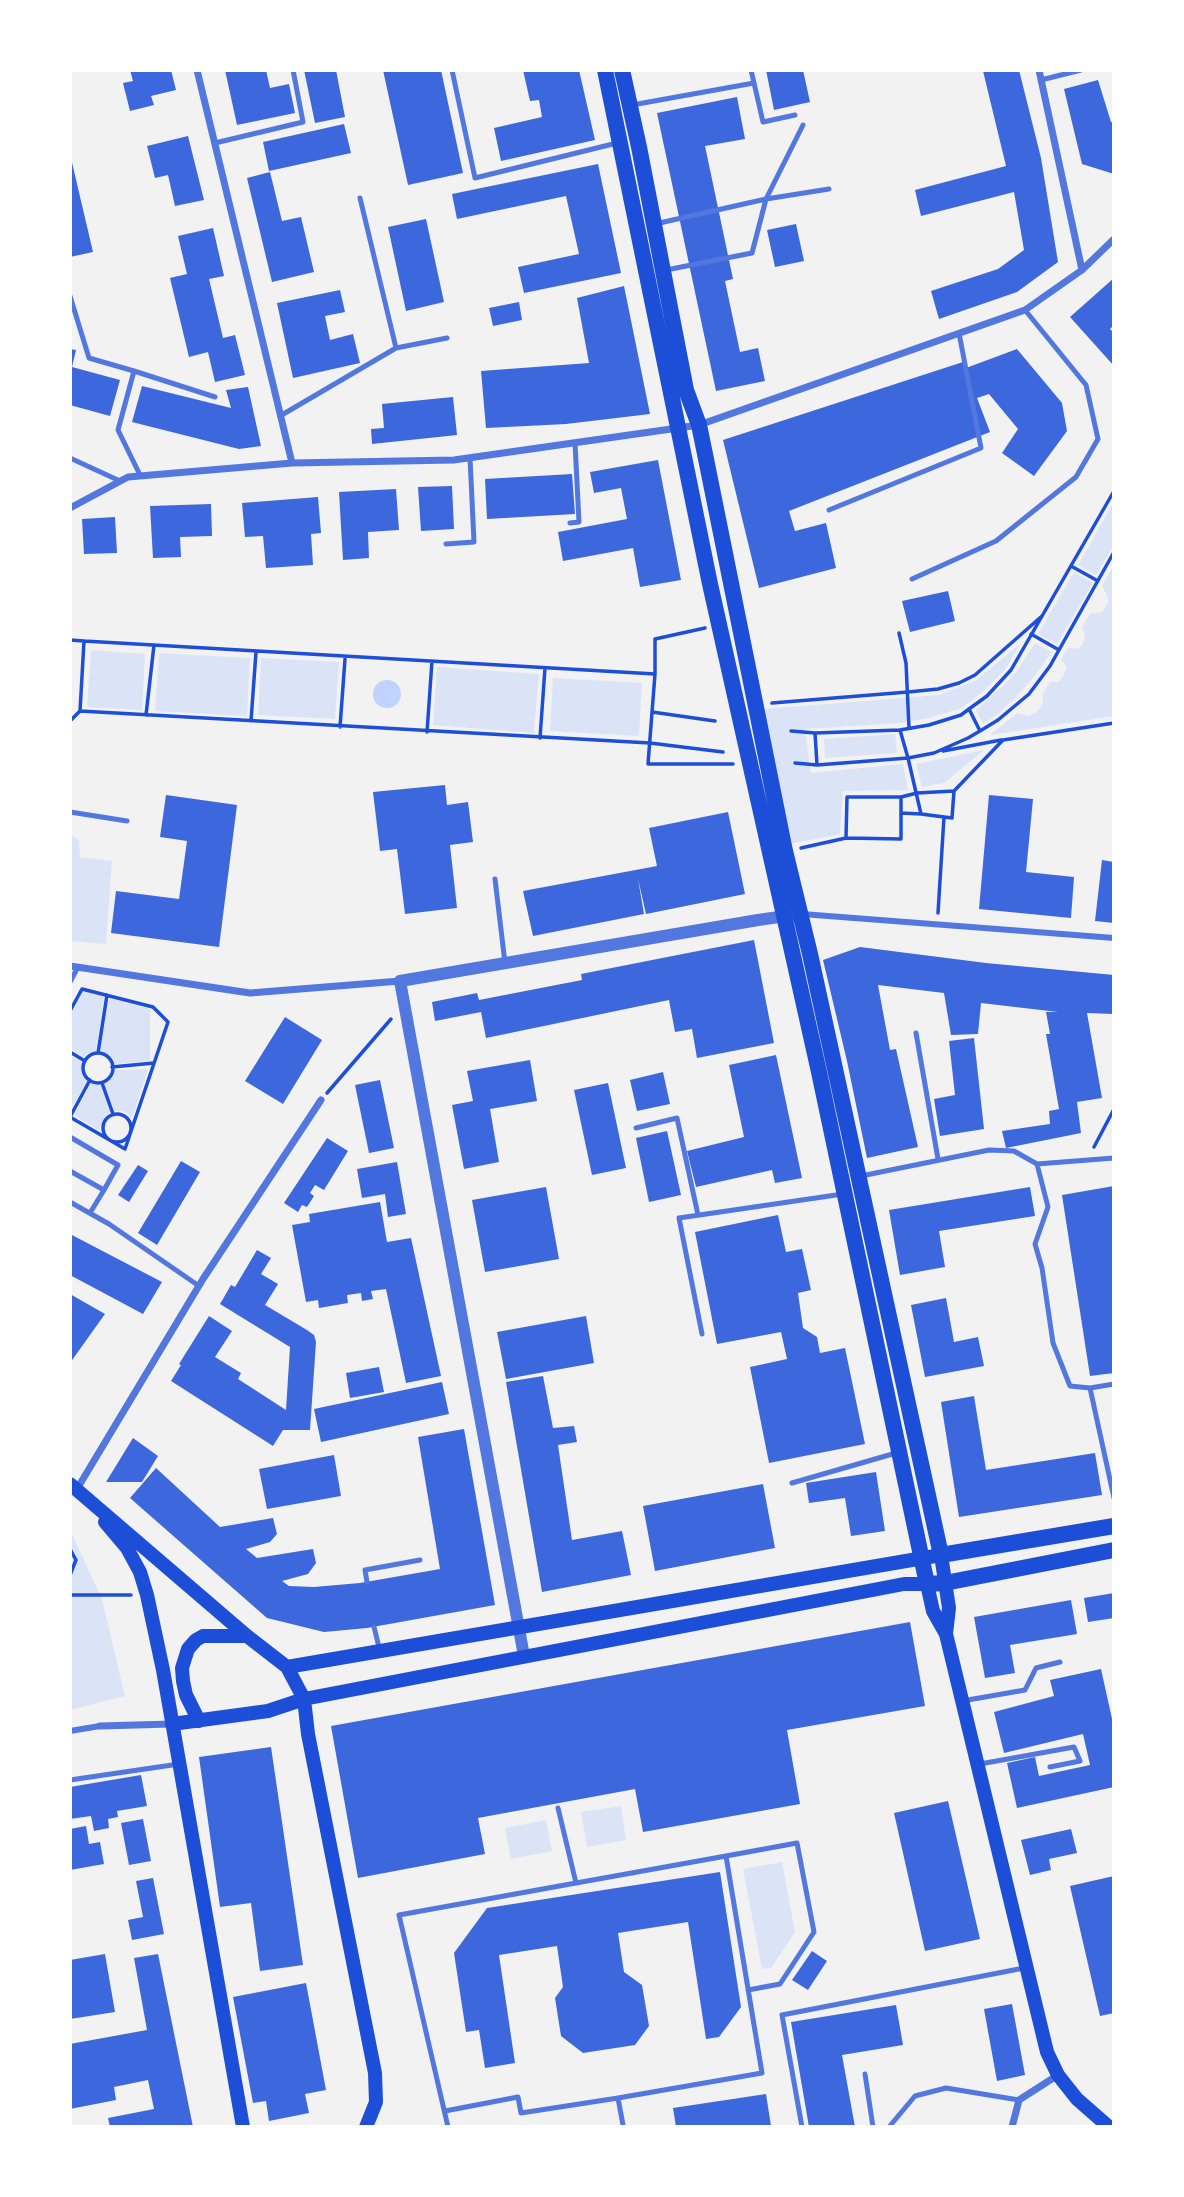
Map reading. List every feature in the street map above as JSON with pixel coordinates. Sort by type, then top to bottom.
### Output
[{"type":"main road","points":[[605,70],[677,429],[926,1584],[933,1611],[946,1634],[1047,2052],[1058,2076],[1077,2099],[1109,2127]]},
{"type":"main road","points":[[622,70],[687,390],[699,425],[785,851],[941,1555],[949,1608],[946,1634]]},
{"type":"main road","points":[[74,1486],[127,1548],[140,1572],[147,1595],[163,1670],[243,2127]]},
{"type":"main road","points":[[74,1486],[247,1636],[287,1667],[304,1699],[308,1734],[375,2073],[376,2102],[366,2127]]},
{"type":"main road","points":[[287,1667],[1114,1526]]},
{"type":"main road","points":[[172,1724],[268,1711],[304,1699],[904,1584],[945,1583],[1114,1550]]},
{"type":"main road","points":[[199,1721],[186,1695],[182,1668],[188,1648],[203,1636],[247,1636]]},
{"type":"main road","points":[[163,1670],[182,1668]]},
{"type":"street","points":[[197,70],[292,463]]},
{"type":"street","points":[[1039,70],[1082,270]]},
{"type":"street","points":[[70,508],[124,479],[140,475],[292,463],[454,460],[699,425],[1025,310],[1082,270],[1114,239]]},
{"type":"street","points":[[74,967],[250,993],[400,981],[758,919],[801,914],[1114,938]]},
{"type":"street","points":[[400,981],[524,1656]]},
{"type":"street","points":[[74,1486],[199,1286],[321,1100]]},
{"type":"street","points":[[70,1731],[100,1726],[172,1724]]},
{"type":"street","points":[[1012,2127],[1019,2100],[1058,2076]]},
{"type":"lane","points":[[215,143],[303,122],[293,70]]},
{"type":"lane","points":[[452,70],[475,178],[620,142]]},
{"type":"lane","points":[[751,70],[763,122],[795,115]]},
{"type":"lane","points":[[1041,80],[1081,70]]},
{"type":"lane","points":[[629,105],[754,83]]},
{"type":"lane","points":[[663,271],[752,253],[766,199],[803,125]]},
{"type":"lane","points":[[654,224],[766,199],[829,189]]},
{"type":"lane","points":[[359,198],[396,348]]},
{"type":"lane","points":[[70,296],[89,358],[215,397]]},
{"type":"lane","points":[[912,579],[996,541],[1076,477],[1098,439],[1087,385],[1025,310]]},
{"type":"lane","points":[[829,510],[981,448],[959,333]]},
{"type":"lane","points":[[280,416],[396,348],[447,338]]},
{"type":"lane","points":[[134,371],[118,429],[140,475]]},
{"type":"lane","points":[[570,523],[579,522],[575,443]]},
{"type":"lane","points":[[70,458],[124,479]]},
{"type":"lane","points":[[446,544],[474,542],[470,458]]},
{"type":"lane","points":[[70,812],[127,821]]},
{"type":"lane","points":[[495,879],[505,963]]},
{"type":"lane","points":[[70,982],[74,967]]},
{"type":"lane","points":[[916,1033],[938,1159]]},
{"type":"lane","points":[[636,1128],[677,1118],[698,1214]]},
{"type":"lane","points":[[70,1137],[118,1165],[90,1213]]},
{"type":"lane","points":[[858,1176],[989,1150],[1014,1151],[1037,1164],[1114,1158]]},
{"type":"lane","points":[[1037,1164],[1048,1207],[1035,1244],[1042,1268],[1053,1343],[1070,1386],[1090,1388],[1114,1384]]},
{"type":"lane","points":[[70,1171],[104,1190]]},
{"type":"lane","points":[[702,1334],[679,1218],[843,1194]]},
{"type":"lane","points":[[70,1202],[199,1286]]},
{"type":"lane","points":[[1090,1388],[1114,1498]]},
{"type":"lane","points":[[792,1483],[899,1452]]},
{"type":"lane","points":[[367,1582],[365,1570],[420,1560]]},
{"type":"lane","points":[[374,1627],[380,1651]]},
{"type":"lane","points":[[962,1701],[1025,1690],[1036,1668],[1060,1662]]},
{"type":"lane","points":[[978,1765],[1074,1747],[1080,1760],[1050,1767]]},
{"type":"lane","points":[[70,1780],[179,1764]]},
{"type":"lane","points":[[558,1808],[576,1883]]},
{"type":"lane","points":[[448,2127],[398,1915],[797,1843],[814,1932],[780,1984],[748,1990]]},
{"type":"lane","points":[[445,2111],[518,2097],[520,2113],[762,2073],[726,1856]]},
{"type":"lane","points":[[802,2127],[782,2015],[1027,1967]]},
{"type":"lane","points":[[865,2074],[873,2127]]},
{"type":"lane","points":[[889,2127],[915,2096],[946,2088],[1019,2100]]},
{"type":"lane","points":[[618,2098],[623,2125]]},
{"type":"path","points":[[791,731],[815,733],[900,730],[929,725],[961,715],[987,696],[1011,670],[1114,491]]},
{"type":"path","points":[[934,753],[999,720],[1029,694],[1050,666],[1114,552]]},
{"type":"path","points":[[1071,566],[1098,581]]},
{"type":"path","points":[[756,704],[938,689],[975,675],[1042,616]]},
{"type":"path","points":[[719,625],[655,639],[648,764],[749,764]]},
{"type":"path","points":[[900,632],[906,663],[909,728]]},
{"type":"path","points":[[1031,634],[1059,650]]},
{"type":"path","points":[[70,640],[655,674]]},
{"type":"path","points":[[80,712],[84,641]]},
{"type":"path","points":[[146,715],[154,645]]},
{"type":"path","points":[[251,722],[256,652]]},
{"type":"path","points":[[340,727],[345,658]]},
{"type":"path","points":[[427,732],[432,661]]},
{"type":"path","points":[[540,738],[545,668]]},
{"type":"path","points":[[969,709],[980,731]]},
{"type":"path","points":[[70,721],[80,712],[146,715],[650,743],[723,752]]},
{"type":"path","points":[[652,712],[715,721]]},
{"type":"path","points":[[795,762],[817,765],[908,758],[1114,723]]},
{"type":"path","points":[[900,730],[921,814]]},
{"type":"path","points":[[815,733],[817,765]]},
{"type":"path","points":[[901,813],[952,818],[954,791],[1003,740]]},
{"type":"path","points":[[846,838],[847,797],[901,797],[917,793],[954,791]]},
{"type":"path","points":[[810,847],[846,838],[901,839],[901,797]]},
{"type":"path","points":[[937,925],[944,817]]},
{"type":"path","points":[[70,1012],[82,989],[153,1007],[168,1022],[125,1149],[70,1117],[90,1080]]},
{"type":"path","points":[[98,1053],[107,995]]},
{"type":"path","points":[[321,1100],[405,1004]]},
{"type":"path","points":[[70,1052],[85,1061]]},
{"type":"path","points":[[98,1053],[107,1057],[112,1067],[109,1077],[102,1082],[90,1080],[83,1070],[85,1061],[98,1053]]},
{"type":"path","points":[[112,1067],[154,1063]]},
{"type":"path","points":[[102,1082],[113,1114]]},
{"type":"path","points":[[1088,1160],[1114,1109]]},
{"type":"path","points":[[113,1114],[122,1115],[129,1120],[130,1133],[123,1140],[110,1140],[103,1128],[106,1119],[113,1114]]},
{"type":"path","points":[[70,1549],[76,1560],[70,1575]]},
{"type":"path","points":[[70,1595],[147,1595]]},
{"type":"shaded area","points":[[1114,501],[1114,545],[1096,575],[1078,565]]},
{"type":"shaded area","points":[[1114,565],[1114,716],[990,735],[1017,713],[1028,716],[1038,711],[1043,702],[1043,693],[1050,682],[1058,682],[1064,675],[1067,667],[1061,660],[1068,648],[1077,649],[1083,644],[1085,636],[1082,627],[1090,614],[1102,612],[1108,603],[1102,586]]},
{"type":"shaded area","points":[[1074,572],[1093,583],[1057,644],[1038,634]]},
{"type":"shaded area","points":[[1035,643],[1052,652],[1014,699],[983,724],[976,710],[1016,672]]},
{"type":"shaded area","points":[[1020,644],[1006,668],[962,708],[902,723],[805,729],[811,773],[903,764],[908,790],[843,791],[840,834],[790,844],[763,709],[939,695],[975,681]]},
{"type":"shaded area","points":[[91,650],[145,654],[142,710],[87,707]]},
{"type":"shaded area","points":[[159,653],[250,658],[247,716],[155,711]]},
{"type":"shaded area","points":[[261,658],[339,662],[335,719],[258,715]]},
{"type":"shaded area","points":[[437,667],[539,674],[534,733],[433,725]]},
{"type":"shaded area","points":[[553,678],[642,683],[639,736],[550,731]]},
{"type":"shaded area","points":[[895,734],[897,753],[825,758],[824,739]]},
{"type":"shaded area","points":[[984,750],[944,783],[922,787],[916,764]]},
{"type":"shaded area","points":[[70,835],[79,840],[80,857],[112,861],[106,944],[70,941]]},
{"type":"shaded area","points":[[83,991],[104,997],[96,1052],[88,1053],[84,1057],[70,1049],[70,1016]]},
{"type":"shaded area","points":[[109,998],[150,1009],[150,1061],[115,1064],[109,1055],[100,1050]]},
{"type":"shaded area","points":[[70,1056],[82,1062],[81,1073],[88,1081],[70,1110]]},
{"type":"shaded area","points":[[148,1069],[132,1118],[124,1111],[114,1111],[104,1084],[110,1082],[115,1070]]},
{"type":"shaded area","points":[[91,1084],[101,1085],[110,1112],[105,1116],[99,1131],[74,1115]]},
{"type":"shaded area","points":[[70,1530],[102,1599],[125,1696],[70,1710]]},
{"type":"shaded area","points":[[621,1806],[626,1840],[587,1847],[581,1812]]},
{"type":"shaded area","points":[[546,1820],[552,1851],[511,1859],[505,1828]]},
{"type":"shaded area","points":[[782,1862],[795,1932],[771,1968],[762,1969],[743,1869]]},
{"type":"water","points":[[387,680],[397,684],[401,694],[397,704],[387,708],[377,704],[373,694],[377,684]]},
{"type":"building","points":[[130,70],[171,70],[176,90],[151,96],[154,105],[130,111],[123,83],[133,81]]},
{"type":"building","points":[[225,70],[266,70],[270,88],[289,84],[295,113],[237,125]]},
{"type":"building","points":[[304,70],[336,70],[345,117],[315,123]]},
{"type":"building","points":[[383,70],[441,70],[463,173],[408,185]]},
{"type":"building","points":[[523,70],[579,70],[595,140],[501,161],[494,128],[542,117],[539,100],[530,101]]},
{"type":"building","points":[[766,70],[803,70],[810,102],[774,110]]},
{"type":"building","points":[[1019,70],[1041,158],[1058,262],[1017,292],[939,319],[931,291],[998,269],[1024,250],[1014,192],[921,216],[915,190],[1006,166],[983,71]]},
{"type":"building","points":[[1098,80],[1111,122],[1114,123],[1114,174],[1082,164],[1064,89]]},
{"type":"building","points":[[737,97],[745,139],[705,146],[733,279],[725,281],[740,352],[758,348],[765,381],[716,391],[657,113]]},
{"type":"building","points":[[344,124],[351,153],[269,171],[263,142]]},
{"type":"building","points":[[188,136],[204,200],[175,206],[168,175],[155,178],[147,146]]},
{"type":"building","points":[[70,154],[93,252],[70,257]]},
{"type":"building","points":[[598,164],[621,273],[524,293],[518,267],[579,254],[566,196],[457,219],[452,194]]},
{"type":"building","points":[[270,172],[282,221],[301,217],[314,272],[272,282],[247,178]]},
{"type":"building","points":[[426,219],[444,302],[406,311],[388,227]]},
{"type":"building","points":[[796,224],[804,261],[775,267],[767,230]]},
{"type":"building","points":[[213,228],[224,276],[209,279],[223,338],[235,335],[245,375],[215,382],[208,352],[189,357],[170,278],[187,274],[178,236]]},
{"type":"building","points":[[1114,278],[1114,325],[1110,329],[1114,333],[1114,366],[1070,317]]},
{"type":"building","points":[[624,286],[650,414],[566,424],[486,428],[481,371],[589,363],[577,298]]},
{"type":"building","points":[[340,290],[345,312],[325,316],[330,340],[353,334],[360,363],[293,378],[277,303]]},
{"type":"building","points":[[519,302],[522,320],[493,326],[489,308]]},
{"type":"building","points":[[70,349],[76,350],[72,367],[120,380],[110,416],[70,405]]},
{"type":"building","points":[[1017,349],[1062,403],[1067,431],[1034,476],[1002,453],[1018,429],[989,394],[977,398],[990,432],[789,511],[795,531],[826,523],[836,568],[759,588],[723,440],[963,362],[966,368]]},
{"type":"building","points":[[142,386],[231,408],[226,390],[248,387],[261,446],[239,449],[132,422]]},
{"type":"building","points":[[453,397],[457,435],[372,444],[371,429],[384,428],[382,404]]},
{"type":"building","points":[[658,460],[681,580],[640,587],[633,548],[563,561],[558,532],[627,519],[621,488],[594,493],[590,472]]},
{"type":"building","points":[[572,474],[575,514],[487,519],[485,479]]},
{"type":"building","points":[[452,486],[454,529],[421,531],[418,487]]},
{"type":"building","points":[[396,489],[399,530],[368,532],[369,558],[343,560],[339,492]]},
{"type":"building","points":[[318,497],[321,533],[311,534],[313,565],[266,568],[263,536],[245,537],[242,503]]},
{"type":"building","points":[[211,504],[212,536],[180,537],[181,557],[153,558],[150,506]]},
{"type":"building","points":[[115,517],[117,553],[84,554],[82,519]]},
{"type":"building","points":[[948,591],[955,621],[910,632],[902,601]]},
{"type":"building","points":[[445,785],[447,805],[468,802],[473,842],[450,845],[457,908],[405,914],[397,849],[380,851],[373,792]]},
{"type":"building","points":[[166,795],[237,805],[219,947],[111,933],[116,891],[179,899],[187,841],[160,837]]},
{"type":"building","points":[[989,795],[1033,799],[1026,872],[1074,877],[1071,918],[979,909]]},
{"type":"building","points":[[728,812],[745,894],[646,914],[638,879],[644,914],[533,936],[523,891],[657,866],[649,828]]},
{"type":"building","points":[[1102,860],[1114,862],[1114,923],[1095,921]]},
{"type":"building","points":[[754,940],[774,1043],[697,1058],[692,1029],[675,1032],[669,1000],[486,1038],[481,1012],[435,1021],[432,1002],[477,993],[479,1000],[582,980],[581,974]]},
{"type":"building","points":[[860,947],[1114,975],[1114,1014],[1087,1013],[1102,1098],[1077,1102],[1081,1133],[1006,1148],[1002,1131],[1050,1124],[1049,1111],[1059,1109],[1046,1034],[1050,1034],[1046,1012],[1058,1012],[981,1003],[978,1034],[951,1035],[944,993],[878,985],[890,1050],[896,1049],[918,1147],[867,1158],[823,960]]},
{"type":"building","points":[[285,1017],[322,1040],[283,1104],[245,1081]]},
{"type":"building","points":[[974,1038],[984,1129],[940,1136],[934,1099],[955,1095],[949,1041]]},
{"type":"building","points":[[776,1055],[802,1178],[775,1183],[772,1170],[696,1187],[687,1151],[744,1137],[729,1065]]},
{"type":"building","points":[[530,1060],[537,1101],[490,1109],[499,1162],[464,1169],[452,1105],[473,1101],[467,1071]]},
{"type":"building","points":[[663,1072],[670,1104],[637,1111],[630,1080]]},
{"type":"building","points":[[380,1080],[394,1148],[369,1153],[355,1085]]},
{"type":"building","points":[[608,1083],[626,1168],[592,1175],[574,1090]]},
{"type":"building","points":[[667,1131],[681,1195],[649,1202],[636,1138]]},
{"type":"building","points":[[327,1138],[348,1151],[324,1190],[315,1185],[310,1193],[314,1196],[307,1207],[302,1205],[298,1212],[284,1203]]},
{"type":"building","points":[[181,1161],[200,1172],[157,1245],[138,1233]]},
{"type":"building","points":[[397,1162],[406,1214],[388,1217],[385,1194],[362,1198],[357,1169]]},
{"type":"building","points":[[138,1165],[148,1171],[129,1202],[118,1195]]},
{"type":"building","points":[[1114,1186],[1114,1373],[1090,1376],[1062,1195]]},
{"type":"building","points":[[546,1187],[559,1259],[485,1272],[472,1200]]},
{"type":"building","points":[[1030,1187],[1035,1216],[939,1231],[945,1267],[900,1275],[889,1210]]},
{"type":"building","points":[[380,1202],[387,1242],[411,1238],[441,1376],[406,1383],[386,1289],[371,1291],[373,1299],[362,1301],[361,1293],[347,1295],[348,1303],[319,1308],[318,1300],[306,1302],[292,1225],[310,1222],[309,1214]]},
{"type":"building","points":[[778,1215],[786,1252],[802,1249],[811,1290],[798,1293],[803,1328],[817,1337],[820,1353],[845,1348],[865,1444],[769,1463],[750,1367],[787,1359],[781,1332],[717,1344],[695,1232]]},
{"type":"building","points":[[70,1234],[162,1282],[143,1314],[70,1275]]},
{"type":"building","points":[[257,1250],[271,1258],[261,1274],[278,1284],[265,1305],[314,1335],[316,1342],[310,1430],[283,1430],[273,1446],[171,1381],[209,1316],[232,1331],[215,1357],[241,1373],[238,1379],[286,1410],[290,1347],[220,1304],[231,1285],[235,1287]]},
{"type":"building","points":[[70,1294],[105,1314],[70,1363]]},
{"type":"building","points":[[946,1298],[954,1342],[978,1337],[984,1366],[925,1377],[911,1305]]},
{"type":"building","points":[[586,1316],[594,1363],[506,1379],[497,1332]]},
{"type":"building","points":[[379,1367],[384,1392],[350,1398],[346,1373]]},
{"type":"building","points":[[543,1376],[553,1428],[574,1426],[577,1442],[558,1445],[572,1540],[622,1531],[631,1575],[542,1592],[506,1382]]},
{"type":"building","points":[[442,1382],[449,1414],[321,1442],[314,1409]]},
{"type":"building","points":[[974,1396],[986,1470],[1095,1453],[1102,1495],[959,1517],[941,1402]]},
{"type":"building","points":[[464,1429],[495,1605],[367,1628],[324,1632],[267,1618],[130,1498],[156,1468],[220,1527],[273,1518],[277,1534],[270,1542],[246,1549],[257,1558],[313,1549],[316,1563],[308,1574],[282,1581],[289,1586],[360,1583],[440,1569],[418,1437]]},
{"type":"building","points":[[133,1438],[158,1456],[142,1482],[106,1482]]},
{"type":"building","points":[[334,1455],[341,1496],[267,1509],[259,1469]]},
{"type":"building","points":[[876,1472],[885,1531],[851,1536],[845,1498],[809,1503],[806,1483]]},
{"type":"building","points":[[763,1484],[775,1548],[655,1571],[643,1506]]},
{"type":"building","points":[[1114,1593],[1114,1618],[1088,1622],[1084,1598]]},
{"type":"building","points":[[1071,1600],[1077,1634],[1010,1645],[1015,1673],[985,1678],[974,1617]]},
{"type":"building","points":[[910,1622],[925,1706],[787,1730],[800,1804],[643,1832],[635,1789],[478,1818],[485,1854],[358,1878],[331,1726]]},
{"type":"building","points":[[1101,1669],[1114,1728],[1114,1787],[1017,1808],[1007,1763],[1035,1757],[1039,1776],[1090,1765],[1083,1734],[1004,1753],[994,1712],[1054,1696],[1050,1680]]},
{"type":"building","points":[[271,1747],[303,1965],[260,1971],[251,1903],[220,1907],[199,1757]]},
{"type":"building","points":[[141,1775],[147,1806],[117,1811],[118,1817],[108,1819],[109,1828],[94,1831],[91,1816],[70,1819],[70,1787]]},
{"type":"building","points":[[948,1801],[980,1939],[925,1951],[894,1813]]},
{"type":"building","points":[[143,1819],[151,1861],[129,1865],[121,1823]]},
{"type":"building","points":[[86,1826],[89,1844],[100,1842],[104,1864],[70,1870],[70,1829]]},
{"type":"building","points":[[1071,1829],[1077,1853],[1049,1859],[1051,1870],[1030,1875],[1021,1840]]},
{"type":"building","points":[[720,1872],[741,2007],[719,2037],[706,2039],[688,1922],[618,1933],[624,1972],[642,1985],[649,2026],[635,2045],[583,2053],[561,2036],[555,1998],[563,1987],[557,1946],[499,1955],[515,2063],[485,2068],[479,2030],[466,2032],[454,1953],[487,1908]]},
{"type":"building","points":[[1114,1876],[1114,2013],[1100,2016],[1070,1886]]},
{"type":"building","points":[[153,1878],[164,1934],[132,1940],[128,1920],[143,1917],[136,1881]]},
{"type":"building","points":[[812,1951],[827,1961],[808,1990],[792,1980]]},
{"type":"building","points":[[105,1954],[115,2012],[70,2019],[70,1960]]},
{"type":"building","points":[[158,1954],[193,2127],[110,2127],[108,2118],[154,2109],[148,2080],[114,2087],[116,2100],[70,2109],[70,2044],[147,2030],[134,1958]]},
{"type":"building","points":[[306,1983],[326,2090],[305,2094],[309,2113],[269,2121],[266,2101],[253,2103],[233,1997]]},
{"type":"building","points":[[1012,2004],[1025,2075],[997,2081],[984,2009]]},
{"type":"building","points":[[896,2005],[903,2045],[842,2055],[855,2127],[809,2127],[791,2022]]},
{"type":"building","points":[[766,2094],[771,2126],[676,2127],[673,2108]]}]
